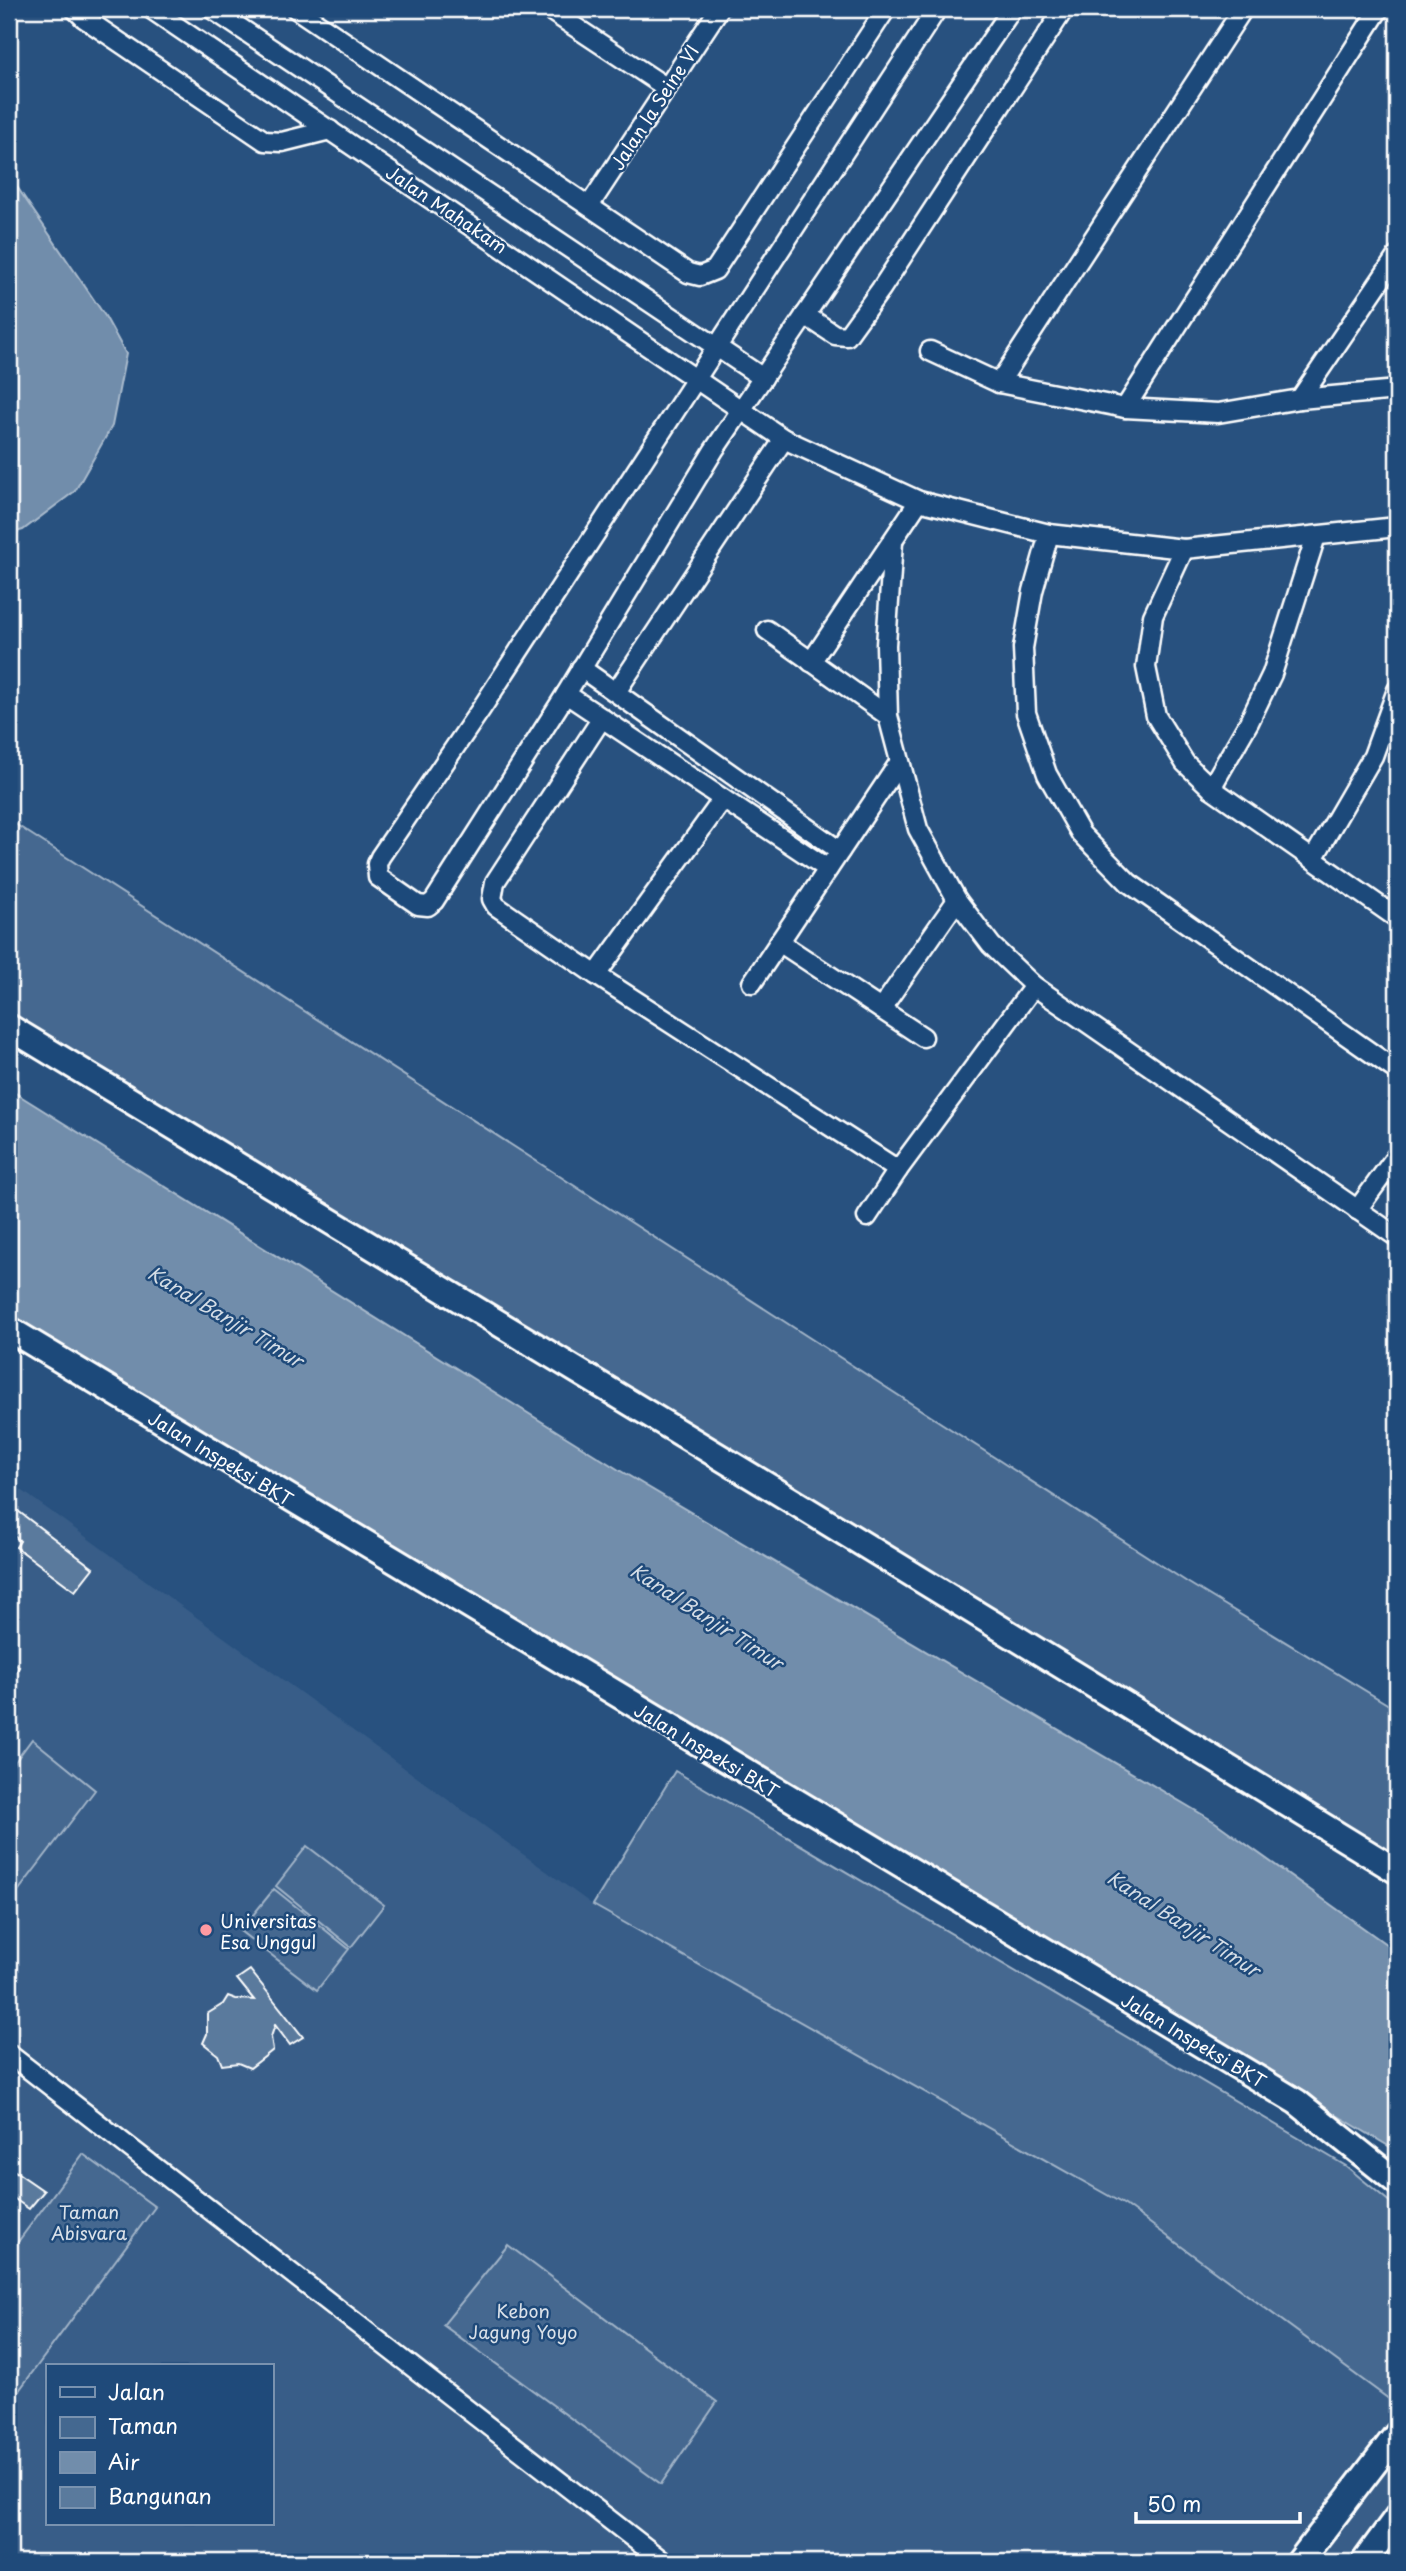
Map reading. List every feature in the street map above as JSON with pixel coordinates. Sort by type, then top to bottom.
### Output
[{"type":"street","points":[[75,9],[84,18],[265,141],[282,142],[330,130]]},
{"type":"street","name":"Jalan Mahakam","points":[[151,9],[784,439],[919,501],[1049,534],[1184,549],[1397,527]]},
{"type":"street","points":[[175,25],[185,9]]},
{"type":"street","name":"Jalan Mahakam","points":[[212,9],[763,378]]},
{"type":"street","points":[[296,9],[688,272],[700,276],[715,270],[886,9]]},
{"type":"street","name":"Jalan la Seine VI","points":[[589,206],[719,9]]},
{"type":"street","points":[[937,9],[481,709],[380,858],[377,871],[382,881],[418,905],[423,907],[432,904],[566,694],[714,450],[1012,9]]},
{"type":"street","points":[[806,315],[835,335],[847,335],[881,289],[1064,9]]},
{"type":"street","points":[[999,383],[1243,9]]},
{"type":"street","points":[[1125,408],[1379,9]]},
{"type":"street","points":[[561,12],[667,88]]},
{"type":"street","points":[[1300,399],[1397,256]]},
{"type":"street","points":[[930,351],[999,383],[1125,408],[1218,413],[1300,399],[1397,390]]},
{"type":"street","points":[[616,692],[784,439]]},
{"type":"street","points":[[811,662],[919,501]]},
{"type":"street","points":[[1049,534],[1033,591],[1023,648],[1026,713],[1047,774],[1081,834],[1129,883],[1397,1071]]},
{"type":"street","points":[[1211,788],[1250,722],[1272,674],[1316,536]]},
{"type":"street","points":[[893,542],[886,645],[888,716],[918,830],[957,900],[991,945],[1034,986],[1397,1237]]},
{"type":"street","points":[[1184,549],[1153,616],[1146,667],[1156,716],[1185,763],[1211,788],[1397,918]]},
{"type":"street","points":[[767,630],[888,716]]},
{"type":"street","points":[[581,668],[840,851]]},
{"type":"street","points":[[1313,859],[1373,756],[1397,690]]},
{"type":"street","points":[[566,694],[828,869]]},
{"type":"street","points":[[631,704],[609,722],[495,882],[492,899],[502,911],[596,975],[898,1170]]},
{"type":"street","points":[[752,983],[899,763]]},
{"type":"street","points":[[596,975],[723,799]]},
{"type":"street","points":[[881,1009],[957,900]]},
{"type":"street","points":[[779,942],[923,1037]]},
{"type":"street","points":[[867,1217],[898,1170],[1034,986]]},
{"type":"street","points":[[9,1027],[817,1514],[1397,1871]]},
{"type":"street","points":[[1357,1210],[1397,1154]]},
{"type":"street","name":"Jalan Inspeksi BKT","points":[[9,1329],[1297,2102],[1397,2182]]},
{"type":"street","points":[[9,2054],[664,2562]]},
{"type":"street","points":[[1299,2562],[1397,2434]]},
{"type":"street","points":[[1364,2562],[1397,2517]]},
{"type":"shaded area","points":[[9,1481],[593,1905],[1125,2205],[1397,2405],[1397,2562],[9,2562]]},
{"type":"green space","points":[[9,820],[1187,1582],[1397,1710],[1397,1874],[9,1027]]},
{"type":"green space","points":[[32,1739],[95,1790],[9,1903],[9,1770]]},
{"type":"green space","points":[[675,1771],[1346,2166],[1397,2208],[1397,2405],[1125,2205],[593,1905]]},
{"type":"green space","points":[[307,1846],[384,1905],[351,1947],[276,1886]]},
{"type":"green space","points":[[274,1889],[349,1949],[317,1990],[240,1931]]},
{"type":"green space","name":"Taman Abisvara","points":[[83,2154],[155,2207],[9,2404],[9,2254]]},
{"type":"green space","name":"Kebon Jagung Yoyo","points":[[508,2245],[717,2402],[661,2484],[443,2325]]},
{"type":"water","points":[[9,175],[105,316],[126,354],[112,426],[75,491],[23,530],[9,534]]},
{"type":"water","name":"Kanal Banjir Timur","points":[[9,1089],[619,1470],[1215,1822],[1397,1952],[1397,2151],[106,1382],[9,1321]]},
{"type":"building","points":[[14,1508],[93,1568],[75,1591],[16,1547],[20,1541],[9,1532],[9,1515]]},
{"type":"building","points":[[9,1659],[19,1667],[9,1681]]},
{"type":"building","points":[[250,1970],[303,2037],[290,2045],[275,2025],[271,2037],[273,2050],[250,2068],[238,2063],[222,2065],[218,2055],[203,2043],[207,2034],[207,2014],[223,2004],[228,1996],[254,2000],[237,1979]]},
{"type":"building","points":[[15,2171],[44,2191],[29,2209],[9,2195],[9,2180]]},
{"type":"place","name":"Universitas Esa Unggul","points":[[206,1930]]}]
